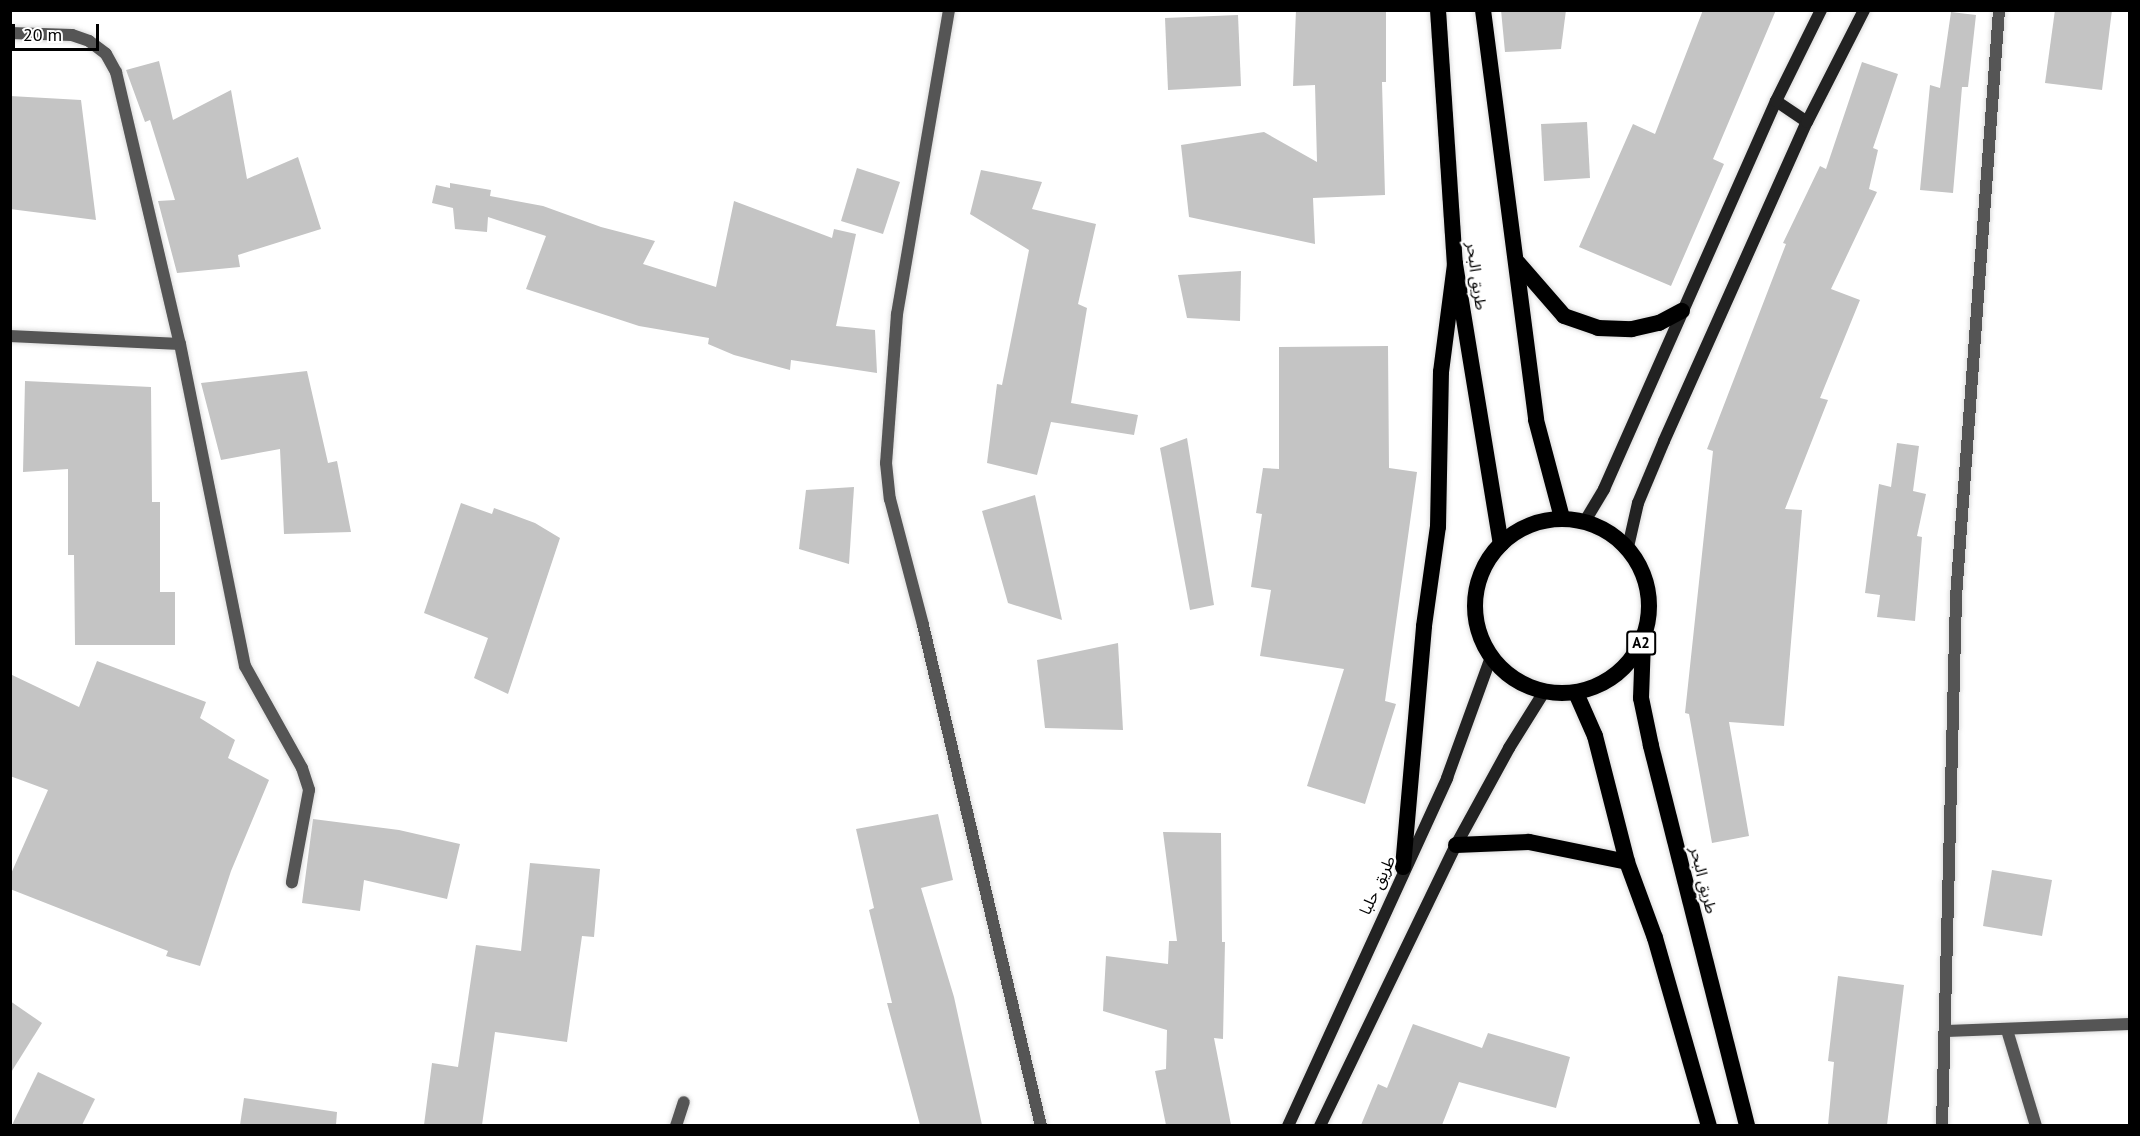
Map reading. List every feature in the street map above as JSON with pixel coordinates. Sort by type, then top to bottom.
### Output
[{"type":"highway","name":"طريق البحر","points":[[1438,10],[1455,264],[1501,543]]},
{"type":"highway","points":[[1483,10],[1536,420],[1562,518]]},
{"type":"highway","points":[[1517,261],[1564,316],[1598,328],[1632,329],[1659,323],[1682,311]]},
{"type":"highway","points":[[1403,867],[1424,626],[1438,527],[1441,372],[1455,264]]},
{"type":"highway","name":"A2","points":[[1562,518],[1585,521],[1608,530],[1628,547],[1645,575],[1650,608],[1643,640],[1616,675],[1576,693],[1544,692],[1514,680],[1491,657],[1477,629],[1474,598],[1483,568],[1501,543],[1529,525],[1562,518]]},
{"type":"highway","name":"طريق البحر","points":[[1643,640],[1641,698],[1651,746],[1747,1125]]},
{"type":"highway","points":[[1576,693],[1595,736],[1627,862],[1655,938],[1709,1125]]},
{"type":"highway","points":[[1456,845],[1529,842],[1627,862]]},
{"type":"main road","points":[[1585,521],[1604,489],[1776,101],[1821,10]]},
{"type":"main road","points":[[1628,547],[1638,503],[1664,441],[1807,122],[1864,10]]},
{"type":"main road","points":[[1776,101],[1807,122]]},
{"type":"main road","name":"طريق حلبا","points":[[1288,1125],[1403,867],[1447,778],[1491,657]]},
{"type":"main road","points":[[1320,1125],[1456,845],[1509,747],[1544,692]]},
{"type":"street","points":[[949,10],[897,314],[886,463],[890,499],[923,625],[1022,1058],[1041,1125]]},
{"type":"street","points":[[1942,1125],[1956,597],[1999,10]]},
{"type":"street","points":[[10,33],[72,35],[106,54],[116,72],[180,344],[245,666],[302,768],[309,790],[292,882]]},
{"type":"street","points":[[10,336],[180,344]]},
{"type":"street","points":[[1946,1031],[2130,1024]]},
{"type":"street","points":[[2007,1030],[2036,1125]]},
{"type":"street","points":[[675,1125],[684,1102]]},
{"type":"building","points":[[1296,10],[1386,10],[1386,82],[1382,82],[1385,195],[1313,198],[1315,244],[1189,217],[1181,145],[1264,132],[1317,162],[1315,85],[1293,86]]},
{"type":"building","points":[[1501,10],[1566,10],[1561,49],[1505,52]]},
{"type":"building","points":[[1703,10],[1776,10],[1713,159],[1724,164],[1671,286],[1579,247],[1633,124],[1655,134]]},
{"type":"building","points":[[2055,10],[2112,10],[2102,90],[2045,83]]},
{"type":"building","points":[[1951,12],[1976,15],[1968,87],[1962,87],[1953,193],[1920,190],[1930,85],[1940,88]]},
{"type":"building","points":[[1238,15],[1241,86],[1168,90],[1165,18]]},
{"type":"building","points":[[159,61],[173,120],[231,90],[247,179],[298,157],[321,229],[238,255],[240,267],[177,273],[158,201],[175,200],[150,120],[145,122],[126,70]]},
{"type":"building","points":[[1862,62],[1898,74],[1873,148],[1878,150],[1869,189],[1877,192],[1831,289],[1860,300],[1820,398],[1828,400],[1785,509],[1802,510],[1784,726],[1729,722],[1749,836],[1712,843],[1689,714],[1685,713],[1713,451],[1707,449],[1786,244],[1783,243],[1820,166],[1826,169]]},
{"type":"building","points":[[10,96],[81,100],[96,220],[10,209]]},
{"type":"building","points":[[1587,122],[1590,178],[1544,181],[1541,124]]},
{"type":"building","points":[[857,168],[900,182],[883,234],[841,221]]},
{"type":"building","points":[[981,170],[1042,182],[1032,209],[1096,224],[1078,304],[1087,308],[1071,403],[1138,415],[1134,435],[1051,422],[1037,475],[987,463],[997,384],[1002,385],[1029,250],[970,214]]},
{"type":"building","points":[[450,183],[491,190],[490,196],[543,206],[601,227],[655,241],[643,264],[716,287],[734,201],[832,238],[834,229],[856,234],[836,326],[875,330],[877,373],[791,360],[790,370],[734,355],[708,344],[709,338],[639,326],[526,289],[546,236],[488,217],[487,232],[455,229],[453,208],[432,203],[436,185],[450,188]]},
{"type":"building","points":[[1241,271],[1240,321],[1187,318],[1178,275]]},
{"type":"building","points":[[1388,346],[1389,468],[1417,472],[1385,701],[1396,704],[1365,804],[1307,786],[1344,669],[1260,656],[1271,590],[1251,587],[1262,514],[1256,513],[1263,468],[1279,469],[1279,347]]},
{"type":"building","points":[[307,371],[328,463],[337,461],[351,532],[284,534],[280,449],[221,460],[201,383]]},
{"type":"building","points":[[25,381],[151,387],[152,502],[160,502],[160,592],[175,592],[175,645],[75,645],[74,555],[68,555],[68,469],[23,472]]},
{"type":"building","points":[[1187,438],[1214,605],[1190,610],[1160,448]]},
{"type":"building","points":[[1897,443],[1919,446],[1913,491],[1926,494],[1917,536],[1922,537],[1915,621],[1877,617],[1880,595],[1865,593],[1879,484],[1891,487]]},
{"type":"building","points":[[854,487],[849,564],[799,549],[806,490]]},
{"type":"building","points":[[1035,495],[1062,620],[1008,603],[982,511]]},
{"type":"building","points":[[461,503],[492,514],[494,508],[535,523],[560,538],[508,694],[474,678],[488,638],[424,613]]},
{"type":"building","points":[[1118,643],[1123,730],[1045,728],[1037,660]]},
{"type":"building","points":[[97,661],[206,702],[200,718],[235,740],[228,758],[269,780],[231,871],[200,966],[166,956],[168,951],[10,889],[10,876],[48,790],[10,776],[10,674],[79,707]]},
{"type":"building","points":[[938,814],[953,880],[921,888],[954,997],[982,1125],[920,1125],[887,1003],[892,1003],[869,910],[874,908],[856,829]]},
{"type":"building","points":[[313,819],[399,830],[460,844],[447,899],[364,880],[360,911],[302,903]]},
{"type":"building","points":[[1163,832],[1221,833],[1222,942],[1225,942],[1223,1039],[1214,1038],[1231,1125],[1166,1125],[1155,1071],[1166,1069],[1167,1030],[1103,1011],[1106,956],[1168,964],[1169,941],[1177,941]]},
{"type":"building","points":[[530,863],[600,869],[594,937],[582,936],[567,1042],[495,1032],[482,1125],[424,1125],[432,1063],[458,1067],[476,945],[521,951]]},
{"type":"building","points":[[1992,870],[2052,880],[2042,936],[1983,926]]},
{"type":"building","points":[[1838,976],[1904,985],[1887,1125],[1828,1125],[1834,1062],[1828,1061]]},
{"type":"building","points":[[10,1001],[42,1023],[10,1074]]},
{"type":"building","points":[[1413,1024],[1482,1048],[1488,1033],[1570,1057],[1556,1108],[1459,1082],[1442,1125],[1361,1125],[1378,1084],[1387,1088]]},
{"type":"building","points":[[38,1072],[95,1099],[82,1125],[12,1125]]},
{"type":"building","points":[[244,1098],[337,1112],[336,1125],[240,1125]]}]
